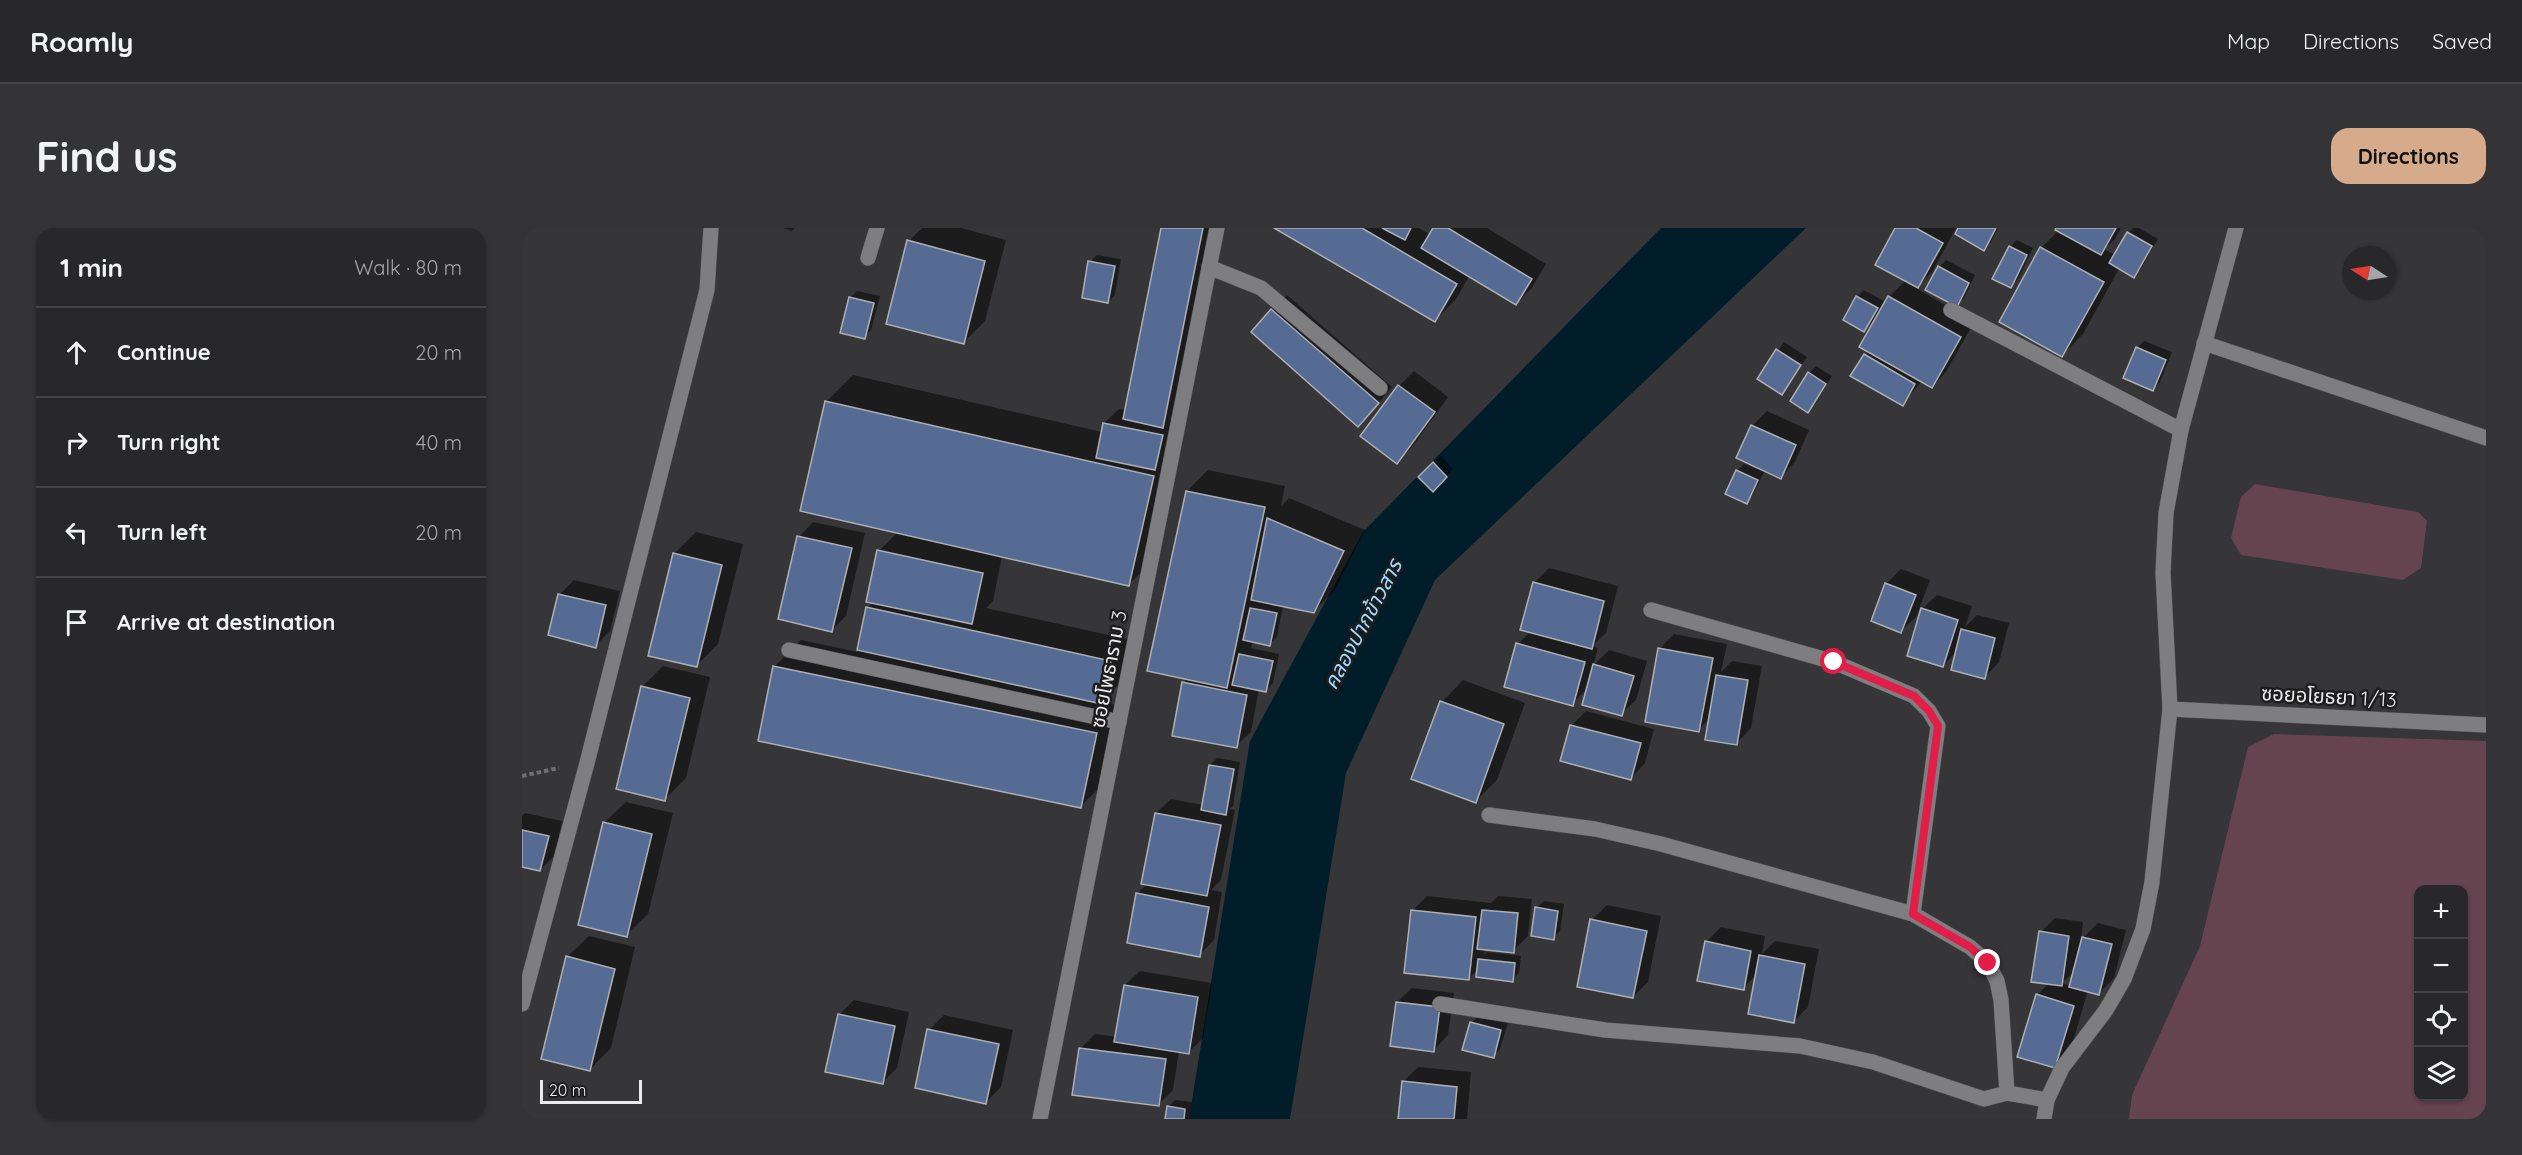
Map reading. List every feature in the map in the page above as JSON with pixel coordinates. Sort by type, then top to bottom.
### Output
[{"type":"street","points":[[522,1004],[587,763],[707,290],[711,228]]},
{"type":"street","points":[[868,258],[876,228]]},
{"type":"street","name":"ซอยโพธาราม 3","points":[[1040,1119],[1217,228]]},
{"type":"street","points":[[2044,1119],[2047,1100],[2062,1068],[2106,1010],[2124,979],[2143,929],[2152,882],[2170,709],[2163,573],[2166,513],[2181,430],[2235,228]]},
{"type":"street","points":[[1209,267],[1261,288],[1380,388]]},
{"type":"street","points":[[1951,310],[2181,430]]},
{"type":"street","points":[[2204,343],[2486,438]]},
{"type":"street","points":[[1651,610],[1834,662],[1914,696],[1929,711],[1938,726],[1913,914]]},
{"type":"street","points":[[789,650],[1119,722]]},
{"type":"street","name":"ซอยอโยธยา 1/13","points":[[2170,709],[2486,725]]},
{"type":"street","points":[[1489,815],[1595,829],[1913,914],[1970,947],[1988,963],[1997,981],[2001,1000],[2007,1092]]},
{"type":"street","points":[[1440,1004],[1605,1030],[1800,1046],[1873,1062],[1984,1099],[2007,1092],[2047,1100]]},
{"type":"path","points":[[522,776],[587,763]]},
{"type":"shaded area","points":[[2255,484],[2418,512],[2427,521],[2421,568],[2403,580],[2241,555],[2231,538],[2241,497]]},
{"type":"shaded area","points":[[2274,734],[2486,741],[2486,1119],[2129,1119],[2132,1095],[2200,946],[2248,747]]},
{"type":"water","name":"คลองปากข้าวสาร","points":[[1661,228],[1806,228],[1435,580],[1346,773],[1290,1119],[1189,1119],[1250,741],[1363,532]]},
{"type":"building","points":[[1161,228],[1203,228],[1163,428],[1123,419]]},
{"type":"building","points":[[1274,228],[1362,228],[1457,284],[1435,322]]},
{"type":"building","points":[[1382,228],[1411,228],[1405,240]]},
{"type":"building","points":[[1433,228],[1448,228],[1532,279],[1516,305],[1421,248]]},
{"type":"building","points":[[1895,228],[1916,228],[1943,243],[1918,288],[1875,265]]},
{"type":"building","points":[[1958,228],[1996,228],[1984,251],[1955,234]]},
{"type":"building","points":[[2056,228],[2116,228],[2101,255],[2055,230]]},
{"type":"building","points":[[2127,232],[2152,246],[2134,278],[2109,263]]},
{"type":"building","points":[[907,240],[985,261],[964,344],[886,324]]},
{"type":"building","points":[[2009,246],[2027,255],[2011,288],[1992,279]]},
{"type":"building","points":[[2040,247],[2104,282],[2062,357],[1999,322]]},
{"type":"building","points":[[1088,261],[1115,266],[1108,303],[1082,298]]},
{"type":"building","points":[[1938,266],[1969,283],[1957,307],[1925,290]]},
{"type":"building","points":[[1856,296],[1878,308],[1864,332],[1843,320]]},
{"type":"building","points":[[1888,296],[1961,337],[1932,388],[1859,347]]},
{"type":"building","points":[[849,297],[874,303],[865,339],[840,333]]},
{"type":"building","points":[[1271,309],[1379,403],[1358,427],[1251,332]]},
{"type":"building","points":[[2136,347],[2166,360],[2153,391],[2123,378]]},
{"type":"building","points":[[1776,349],[1801,365],[1782,395],[1757,379]]},
{"type":"building","points":[[1864,354],[1915,384],[1903,406],[1850,376]]},
{"type":"building","points":[[1808,372],[1826,384],[1808,413],[1790,401]]},
{"type":"building","points":[[1398,385],[1435,412],[1397,464],[1360,436]]},
{"type":"building","points":[[825,401],[1154,476],[1129,586],[800,511]]},
{"type":"building","points":[[1103,423],[1163,435],[1155,470],[1096,458]]},
{"type":"building","points":[[1751,425],[1796,445],[1781,479],[1736,458]]},
{"type":"building","points":[[1433,462],[1447,477],[1433,492],[1418,477]]},
{"type":"building","points":[[1736,470],[1758,480],[1747,504],[1725,494]]},
{"type":"building","points":[[1186,491],[1265,507],[1227,688],[1147,671]]},
{"type":"building","points":[[1267,518],[1344,551],[1314,613],[1251,600]]},
{"type":"building","points":[[797,536],[852,548],[832,632],[778,619]]},
{"type":"building","points":[[877,550],[983,573],[972,624],[866,602]]},
{"type":"building","points":[[673,553],[722,565],[697,667],[648,656]]},
{"type":"building","points":[[1533,582],[1604,601],[1592,649],[1520,630]]},
{"type":"building","points":[[1885,583],[1916,595],[1901,633],[1871,621]]},
{"type":"building","points":[[558,594],[606,605],[596,648],[548,635]]},
{"type":"building","points":[[866,607],[1111,661],[1102,704],[857,650]]},
{"type":"building","points":[[1250,608],[1277,613],[1270,646],[1243,640]]},
{"type":"building","points":[[1921,608],[1958,620],[1943,667],[1907,656]]},
{"type":"building","points":[[1961,629],[1995,638],[1985,679],[1951,670]]},
{"type":"building","points":[[1516,643],[1585,662],[1573,706],[1504,687]]},
{"type":"building","points":[[1658,648],[1713,658],[1699,732],[1645,722]]},
{"type":"building","points":[[1239,654],[1273,661],[1266,692],[1232,685]]},
{"type":"building","points":[[1593,664],[1634,676],[1622,716],[1582,705]]},
{"type":"building","points":[[773,666],[1097,733],[1081,808],[758,741]]},
{"type":"building","points":[[1716,675],[1748,680],[1737,745],[1705,740]]},
{"type":"building","points":[[1182,682],[1247,695],[1237,748],[1172,736]]},
{"type":"building","points":[[641,686],[690,698],[665,801],[616,789]]},
{"type":"building","points":[[1440,701],[1504,724],[1476,803],[1411,779]]},
{"type":"building","points":[[1570,725],[1641,743],[1631,780],[1560,761]]},
{"type":"building","points":[[1209,765],[1234,769],[1226,815],[1201,810]]},
{"type":"building","points":[[1155,813],[1221,825],[1207,896],[1141,884]]},
{"type":"building","points":[[603,822],[652,834],[627,937],[578,925]]},
{"type":"building","points":[[522,830],[549,836],[540,871],[522,867]]},
{"type":"building","points":[[1136,893],[1209,907],[1200,957],[1127,943]]},
{"type":"building","points":[[1535,907],[1558,911],[1554,940],[1531,936]]},
{"type":"building","points":[[1411,910],[1476,917],[1469,980],[1404,973]]},
{"type":"building","points":[[1482,910],[1518,913],[1514,953],[1477,949]]},
{"type":"building","points":[[1590,919],[1647,931],[1633,998],[1577,987]]},
{"type":"building","points":[[2039,931],[2069,936],[2062,986],[2031,982]]},
{"type":"building","points":[[2082,937],[2112,944],[2099,995],[2069,987]]},
{"type":"building","points":[[1705,941],[1751,951],[1744,990],[1697,981]]},
{"type":"building","points":[[1759,955],[1805,964],[1794,1023],[1748,1014]]},
{"type":"building","points":[[566,956],[615,969],[590,1071],[541,1059]]},
{"type":"building","points":[[1478,959],[1515,963],[1513,982],[1476,977]]},
{"type":"building","points":[[1124,985],[1198,997],[1189,1054],[1114,1042]]},
{"type":"building","points":[[2036,994],[2074,1006],[2055,1068],[2017,1057]]},
{"type":"building","points":[[1396,1002],[1440,1007],[1434,1052],[1390,1046]]},
{"type":"building","points":[[838,1014],[895,1026],[883,1084],[825,1072]]},
{"type":"building","points":[[1470,1022],[1501,1030],[1494,1058],[1462,1050]]},
{"type":"building","points":[[927,1029],[999,1044],[986,1104],[915,1088]]},
{"type":"building","points":[[1079,1048],[1166,1059],[1159,1106],[1072,1095]]},
{"type":"building","points":[[1402,1081],[1457,1087],[1454,1119],[1398,1119]]},
{"type":"building","points":[[1167,1106],[1185,1109],[1184,1119],[1165,1119]]},
{"type":"route","points":[[1834,662],[1914,696],[1929,711],[1938,726],[1913,914],[1970,947],[1988,963]]}]
